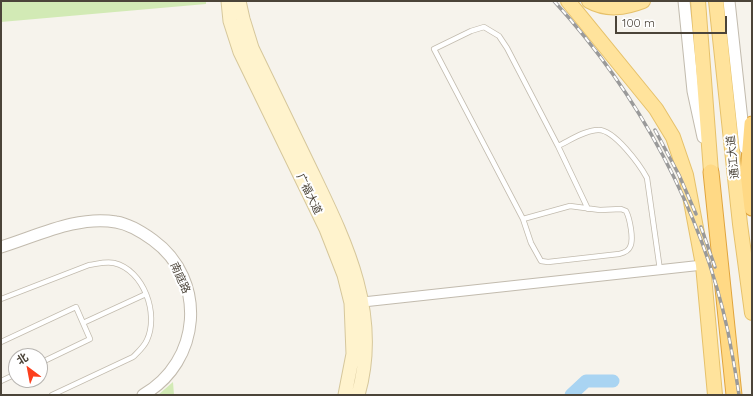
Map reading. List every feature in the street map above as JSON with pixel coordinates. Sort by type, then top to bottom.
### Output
[{"type":"highway","points":[[748,173],[752,124]]},
{"type":"highway","name":"通江大道","points":[[711,172],[734,395]]},
{"type":"highway","name":"通江大道","points":[[748,173],[752,208]]},
{"type":"main road","name":"广福大道","points":[[228,1],[230,21],[240,52],[326,229],[344,275],[351,303],[353,354],[345,395]]},
{"type":"main road","name":"广福大道","points":[[239,1],[252,48],[337,223],[355,269],[363,302],[365,354],[358,395]]},
{"type":"main road","points":[[568,1],[656,109],[673,137],[686,175],[703,265],[715,395]]},
{"type":"main road","points":[[589,1],[607,8],[625,7],[643,1]]},
{"type":"main road","name":"通江大道","points":[[698,1],[711,172]]},
{"type":"main road","name":"通江大道","points":[[716,1],[740,224],[752,313]]},
{"type":"street","name":"通江大道","points":[[684,1],[693,91],[711,172]]},
{"type":"street","name":"通江大道","points":[[729,1],[748,173]]},
{"type":"street","name":"南庭路","points":[[1,247],[71,224],[94,220],[116,222],[141,231],[162,246],[178,266],[188,289],[192,309],[190,332],[182,353],[168,375],[143,395]]},
{"type":"street","points":[[363,302],[703,265]]},
{"type":"lane","points":[[523,219],[570,206],[588,209],[600,210],[620,209],[626,211],[632,241],[626,252],[543,262],[539,258],[531,243],[523,219],[434,49],[471,31],[484,27],[499,36],[558,146],[588,209]]},
{"type":"lane","points":[[558,146],[598,130],[606,132],[641,166],[647,178],[660,270]]},
{"type":"lane","points":[[1,299],[89,265],[102,263],[113,263],[123,267],[142,284],[152,318],[148,340],[143,348],[133,357],[52,395]]},
{"type":"lane","points":[[83,323],[146,294]]},
{"type":"lane","points":[[1,342],[76,307],[90,339],[48,359]]},
{"type":"green space","points":[[1,1],[206,1],[206,4],[1,22]]},
{"type":"green space","points":[[173,382],[174,395],[158,395]]},
{"type":"waterway","points":[[571,395],[586,381],[613,381]]},
{"type":"railway","points":[[554,1],[585,37],[613,74],[663,155],[684,198],[702,242],[717,287],[728,332],[739,395]]},
{"type":"railway","points":[[655,130],[679,175],[696,214]]},
{"type":"railway","points":[[701,227],[715,267]]}]
